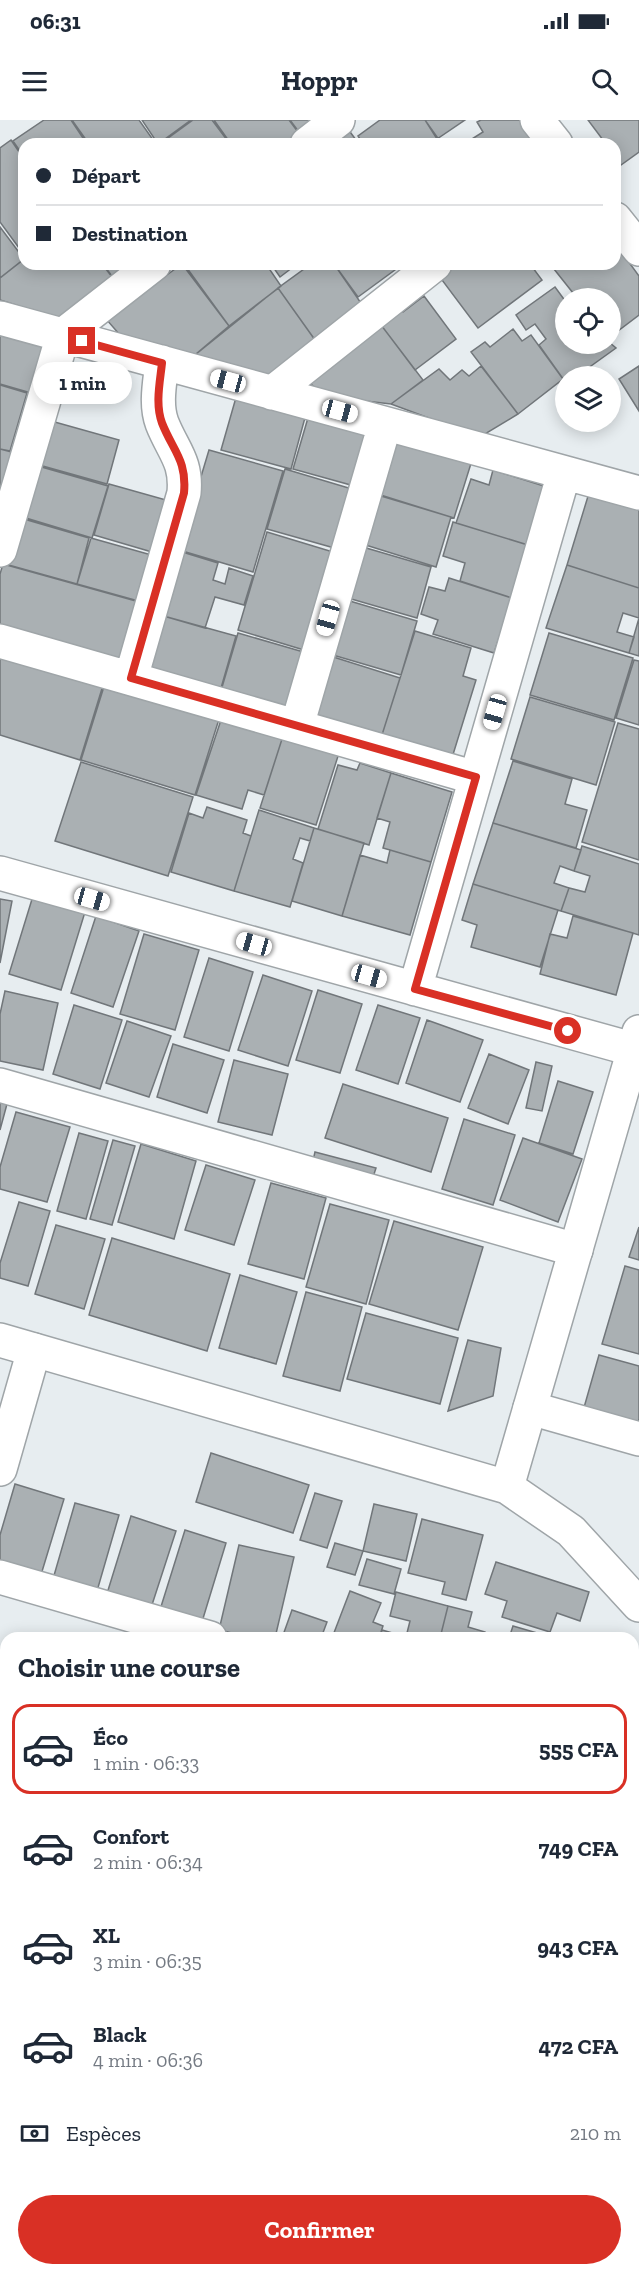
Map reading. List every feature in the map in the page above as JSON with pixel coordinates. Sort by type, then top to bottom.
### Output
[{"type":"street","points":[[315,138],[338,120]]},
{"type":"street","points":[[537,120],[551,138]]},
{"type":"street","points":[[621,226],[639,249]]},
{"type":"street","points":[[0,550],[63,335],[145,270]]},
{"type":"street","points":[[272,393],[427,270]]},
{"type":"street","points":[[0,318],[639,494]]},
{"type":"street","points":[[131,678],[184,493],[186,476],[162,422],[159,407],[162,363]]},
{"type":"street","points":[[297,726],[385,424]]},
{"type":"street","points":[[415,989],[564,473]]},
{"type":"street","points":[[0,640],[476,777]]},
{"type":"street","points":[[0,873],[415,989],[637,1044],[507,1487]]},
{"type":"street","points":[[0,1085],[576,1250]]},
{"type":"street","points":[[0,1340],[507,1487],[571,1531],[639,1605]]},
{"type":"street","points":[[0,1469],[34,1350]]},
{"type":"street","points":[[530,1408],[639,1439]]},
{"type":"street","points":[[0,1577],[189,1632]]},
{"type":"building","points":[[44,120],[71,120],[83,138],[18,138],[18,148],[13,141]]},
{"type":"building","points":[[72,120],[139,120],[152,138],[85,138]]},
{"type":"building","points":[[142,120],[191,120],[166,138],[154,138]]},
{"type":"building","points":[[193,120],[212,120],[226,138],[168,138]]},
{"type":"building","points":[[214,120],[289,120],[302,138],[227,138]]},
{"type":"building","points":[[290,120],[324,120],[302,136]]},
{"type":"building","points":[[380,120],[425,120],[438,138],[359,138],[358,136]]},
{"type":"building","points":[[425,120],[465,120],[438,138]]},
{"type":"building","points":[[481,120],[521,120],[532,138],[474,138],[483,132],[477,122]]},
{"type":"building","points":[[588,120],[639,120],[639,152],[621,165],[621,138],[602,138]]},
{"type":"building","points":[[345,125],[355,138],[328,138]]},
{"type":"building","points":[[11,140],[18,150],[18,247],[0,222],[0,148]]},
{"type":"building","points":[[0,227],[18,251],[18,264],[0,278]]},
{"type":"building","points":[[621,251],[639,276],[639,315],[621,329],[621,288],[569,288],[555,270],[621,270]]},
{"type":"building","points":[[18,264],[18,270],[107,270],[116,282],[66,321],[0,300],[0,278]]},
{"type":"building","points":[[107,270],[134,270],[117,283]]},
{"type":"building","points":[[174,270],[187,270],[229,326],[190,359],[127,343],[106,319]]},
{"type":"building","points":[[188,270],[270,270],[281,286],[229,326]]},
{"type":"building","points":[[275,270],[289,270],[280,277]]},
{"type":"building","points":[[303,270],[338,270],[363,306],[315,340],[278,288]]},
{"type":"building","points":[[338,270],[395,270],[358,297]]},
{"type":"building","points":[[438,270],[534,270],[542,280],[478,328],[436,272]]},
{"type":"building","points":[[555,287],[555,354],[608,354],[591,366],[555,368],[539,345],[546,339],[535,324],[526,330],[516,315]]},
{"type":"building","points":[[278,288],[315,340],[268,381],[190,359]]},
{"type":"building","points":[[424,296],[456,339],[415,370],[375,317],[395,302],[403,312]]},
{"type":"building","points":[[378,321],[423,380],[391,404],[323,396],[302,375]]},
{"type":"building","points":[[513,329],[522,341],[531,335],[555,368],[555,385],[518,414],[471,352],[485,342],[490,347]]},
{"type":"building","points":[[0,331],[53,347],[38,395],[0,384]]},
{"type":"building","points":[[481,366],[518,414],[480,437],[391,404],[439,369],[450,380],[462,370],[469,376]]},
{"type":"building","points":[[639,366],[639,411],[621,382],[621,378]]},
{"type":"building","points":[[0,385],[27,393],[10,451],[0,449]]},
{"type":"building","points":[[237,394],[306,414],[291,469],[221,450]]},
{"type":"building","points":[[310,411],[374,428],[358,487],[293,469]]},
{"type":"building","points":[[44,419],[119,440],[107,484],[32,463]]},
{"type":"building","points":[[391,431],[473,457],[454,518],[371,492]]},
{"type":"building","points":[[0,449],[19,454],[0,508]]},
{"type":"building","points":[[209,450],[283,471],[253,572],[179,550]]},
{"type":"building","points":[[31,464],[108,486],[92,538],[16,515]]},
{"type":"building","points":[[285,469],[362,492],[345,551],[267,529]]},
{"type":"building","points":[[493,470],[547,487],[528,545],[456,523],[471,479],[489,485]]},
{"type":"building","points":[[109,484],[166,500],[152,552],[94,535]]},
{"type":"building","points":[[371,493],[451,517],[436,567],[356,542]]},
{"type":"building","points":[[589,493],[639,509],[639,588],[567,565]]},
{"type":"building","points":[[17,517],[89,538],[77,584],[5,564]]},
{"type":"building","points":[[453,522],[528,545],[512,598],[460,581],[465,563],[443,556]]},
{"type":"building","points":[[267,532],[333,552],[304,650],[238,630]]},
{"type":"building","points":[[91,538],[155,556],[142,602],[77,584]]},
{"type":"building","points":[[356,545],[431,567],[417,618],[341,596]]},
{"type":"building","points":[[179,551],[218,563],[213,580],[225,584],[229,568],[253,576],[244,605],[215,597],[205,628],[160,615]]},
{"type":"building","points":[[3,564],[143,603],[126,666],[0,632],[0,574]]},
{"type":"building","points":[[567,565],[639,588],[639,618],[623,613],[617,632],[634,637],[629,653],[546,628]]},
{"type":"building","points":[[449,578],[512,598],[494,653],[433,634],[438,620],[421,614],[429,587],[445,591]]},
{"type":"building","points":[[343,599],[417,621],[401,675],[326,653]]},
{"type":"building","points":[[160,615],[236,636],[219,695],[143,673]]},
{"type":"building","points":[[639,618],[639,656],[629,653]]},
{"type":"building","points":[[415,631],[471,648],[463,676],[476,680],[451,761],[381,738]]},
{"type":"building","points":[[238,633],[307,653],[290,714],[220,694]]},
{"type":"building","points":[[549,633],[633,658],[614,720],[530,695]]},
{"type":"building","points":[[0,649],[104,682],[80,760],[0,735]]},
{"type":"building","points":[[327,655],[400,678],[381,738],[309,716]]},
{"type":"building","points":[[634,660],[639,661],[639,725],[616,718]]},
{"type":"building","points":[[106,680],[220,716],[195,795],[81,760]]},
{"type":"building","points":[[530,697],[615,722],[596,785],[511,759]]},
{"type":"building","points":[[222,717],[283,736],[264,795],[248,790],[242,809],[196,795]]},
{"type":"building","points":[[618,723],[639,729],[639,860],[582,842]]},
{"type":"building","points":[[283,736],[339,753],[316,825],[260,808]]},
{"type":"building","points":[[513,761],[572,779],[565,804],[587,810],[576,848],[493,823]]},
{"type":"building","points":[[81,762],[193,797],[168,876],[55,841]]},
{"type":"building","points":[[360,763],[391,773],[369,845],[318,829],[338,765],[357,770]]},
{"type":"building","points":[[391,773],[452,792],[431,862],[383,848],[390,822],[377,818]]},
{"type":"building","points":[[207,807],[247,820],[243,833],[251,836],[234,891],[171,872],[189,813],[203,818]]},
{"type":"building","points":[[259,810],[314,828],[310,841],[300,838],[293,859],[303,863],[290,907],[234,891]]},
{"type":"building","points":[[493,823],[581,850],[574,871],[560,866],[554,883],[569,888],[561,911],[473,884]]},
{"type":"building","points":[[314,828],[364,843],[342,916],[292,901]]},
{"type":"building","points":[[582,846],[639,864],[639,935],[561,911],[569,888],[585,892],[590,876],[574,871]]},
{"type":"building","points":[[390,850],[431,862],[410,935],[342,916],[360,855],[387,863]]},
{"type":"building","points":[[473,884],[558,910],[540,967],[471,947],[477,925],[462,920]]},
{"type":"building","points":[[33,896],[85,912],[61,990],[9,974]]},
{"type":"building","points":[[0,899],[12,901],[0,963]]},
{"type":"building","points":[[96,916],[139,931],[113,1007],[71,993]]},
{"type":"building","points":[[573,916],[633,933],[616,995],[540,974],[550,934],[567,938]]},
{"type":"building","points":[[144,934],[199,950],[175,1030],[120,1014]]},
{"type":"building","points":[[209,958],[253,972],[229,1051],[184,1037]]},
{"type":"building","points":[[263,975],[312,991],[288,1066],[238,1050]]},
{"type":"building","points":[[318,990],[362,1004],[340,1073],[296,1060]]},
{"type":"building","points":[[5,991],[58,1003],[43,1070],[0,1061],[0,1014]]},
{"type":"building","points":[[74,1005],[122,1020],[100,1089],[53,1074]]},
{"type":"building","points":[[378,1005],[420,1018],[398,1084],[356,1070]]},
{"type":"building","points":[[427,1020],[483,1040],[460,1102],[406,1083]]},
{"type":"building","points":[[127,1021],[171,1036],[149,1097],[106,1083]]},
{"type":"building","points":[[173,1044],[224,1060],[207,1113],[157,1097]]},
{"type":"building","points":[[489,1054],[529,1070],[508,1124],[468,1108]]},
{"type":"building","points":[[234,1060],[288,1074],[272,1135],[218,1122]]},
{"type":"building","points":[[536,1062],[552,1066],[542,1111],[526,1108]]},
{"type":"building","points":[[558,1081],[593,1092],[573,1154],[539,1143]]},
{"type":"building","points":[[343,1084],[448,1118],[431,1172],[325,1138]]},
{"type":"building","points":[[0,1102],[7,1104],[0,1130]]},
{"type":"building","points":[[16,1112],[70,1127],[47,1202],[0,1189],[0,1167]]},
{"type":"building","points":[[464,1119],[515,1135],[493,1205],[442,1189]]},
{"type":"building","points":[[79,1133],[108,1141],[86,1219],[57,1211]]},
{"type":"building","points":[[523,1138],[582,1159],[558,1222],[500,1200]]},
{"type":"building","points":[[113,1140],[135,1146],[112,1225],[90,1219]]},
{"type":"building","points":[[141,1144],[196,1161],[174,1239],[118,1222]]},
{"type":"building","points":[[315,1152],[376,1168],[372,1180],[312,1165]]},
{"type":"building","points":[[206,1165],[255,1180],[234,1245],[185,1230]]},
{"type":"building","points":[[271,1183],[326,1198],[304,1279],[248,1264]]},
{"type":"building","points":[[19,1202],[50,1211],[28,1286],[0,1278],[0,1263]]},
{"type":"building","points":[[330,1204],[389,1220],[366,1304],[306,1287]]},
{"type":"building","points":[[394,1221],[483,1247],[458,1330],[369,1304]]},
{"type":"building","points":[[56,1225],[105,1239],[84,1309],[35,1294]]},
{"type":"building","points":[[639,1227],[639,1260],[629,1257]]},
{"type":"building","points":[[112,1238],[230,1274],[207,1351],[89,1315]]},
{"type":"building","points":[[625,1266],[639,1270],[639,1354],[602,1344]]},
{"type":"building","points":[[240,1275],[297,1292],[276,1364],[219,1348]]},
{"type":"building","points":[[306,1292],[362,1307],[340,1391],[283,1376]]},
{"type":"building","points":[[366,1313],[458,1338],[440,1404],[347,1379]]},
{"type":"building","points":[[468,1340],[501,1348],[493,1396],[448,1411]]},
{"type":"building","points":[[599,1355],[639,1366],[639,1419],[635,1434],[581,1418]]},
{"type":"building","points":[[211,1453],[309,1485],[293,1533],[196,1502]]},
{"type":"building","points":[[15,1484],[64,1499],[40,1578],[0,1566],[0,1535]]},
{"type":"building","points":[[315,1493],[342,1501],[327,1548],[300,1540]]},
{"type":"building","points":[[75,1503],[119,1515],[97,1591],[53,1579]]},
{"type":"building","points":[[374,1504],[417,1514],[406,1561],[363,1551]]},
{"type":"building","points":[[131,1516],[176,1531],[149,1614],[105,1600]]},
{"type":"building","points":[[422,1519],[483,1535],[466,1600],[442,1594],[445,1582],[408,1573]]},
{"type":"building","points":[[185,1530],[226,1543],[201,1625],[159,1613]]},
{"type":"building","points":[[335,1543],[363,1551],[355,1575],[327,1567]]},
{"type":"building","points":[[239,1545],[294,1557],[276,1632],[219,1630]]},
{"type":"building","points":[[367,1559],[401,1569],[394,1594],[359,1585]]},
{"type":"building","points":[[496,1562],[589,1592],[580,1621],[557,1613],[550,1632],[502,1617],[507,1601],[485,1594]]},
{"type":"building","points":[[350,1591],[381,1603],[373,1622],[383,1626],[381,1632],[334,1632]]},
{"type":"building","points":[[396,1592],[448,1606],[442,1632],[407,1632],[410,1621],[390,1616]]},
{"type":"building","points":[[448,1606],[472,1612],[468,1627],[485,1632],[442,1632]]},
{"type":"building","points":[[292,1610],[327,1622],[323,1632],[284,1632]]},
{"type":"building","points":[[513,1626],[534,1632],[511,1632]]},
{"type":"route","points":[[82,341],[162,363],[158,395],[162,422],[186,476],[184,493],[131,678],[476,777],[415,989],[568,1031]]}]
